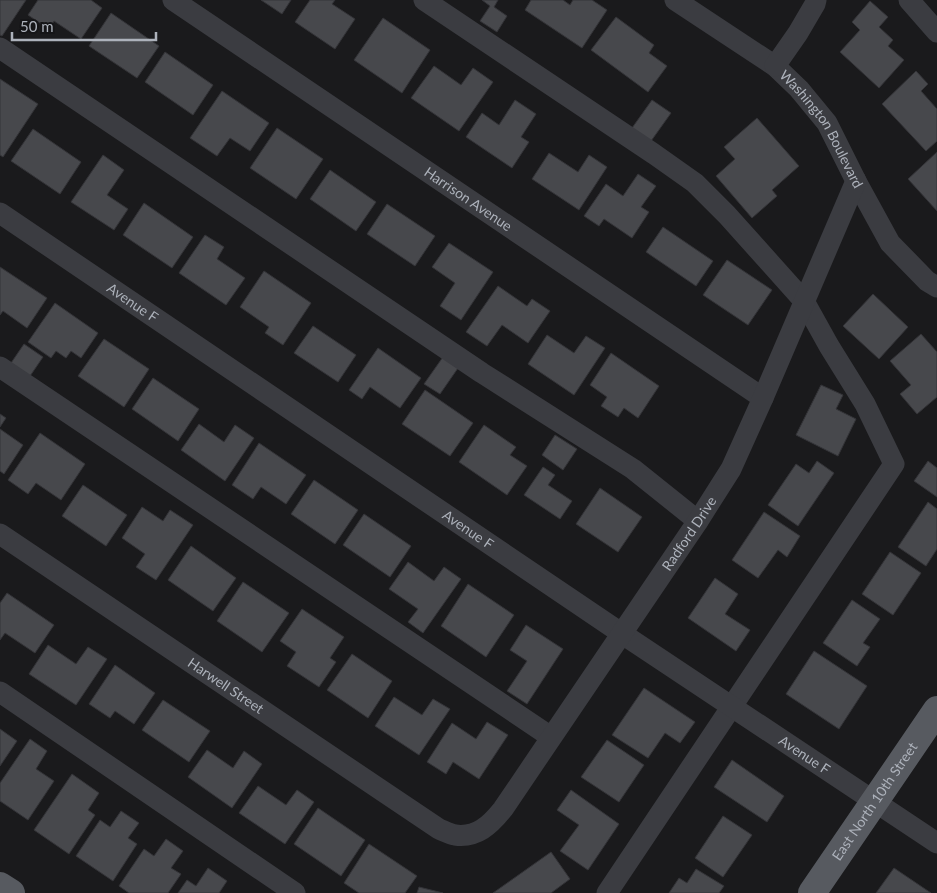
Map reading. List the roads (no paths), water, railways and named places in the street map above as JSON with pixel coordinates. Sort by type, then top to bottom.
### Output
[{"type":"main road","name":"East North 10th Street","points":[[812,893],[937,710]]},
{"type":"main road","points":[[0,886],[11,893]]},
{"type":"street","name":"Harrison Avenue","points":[[173,0],[763,398]]},
{"type":"street","points":[[424,0],[646,148],[695,183],[804,301],[865,404],[894,464],[607,893]]},
{"type":"street","name":"Washington Boulevard","points":[[675,0],[774,66],[799,89],[827,124],[890,242],[927,280],[937,287]]},
{"type":"street","points":[[774,66],[798,33],[816,0]]},
{"type":"street","points":[[909,0],[937,32]]},
{"type":"street","points":[[0,48],[482,373],[633,469],[698,521]]},
{"type":"street","name":"Radford Drive","points":[[454,835],[473,834],[492,823],[503,809],[698,521],[731,469],[856,181]]},
{"type":"street","name":"Avenue F","points":[[0,213],[621,633],[937,843]]},
{"type":"street","points":[[0,367],[551,737]]},
{"type":"street","name":"Harwell Street","points":[[0,534],[439,829],[454,835]]},
{"type":"street","points":[[0,692],[295,893]]}]
